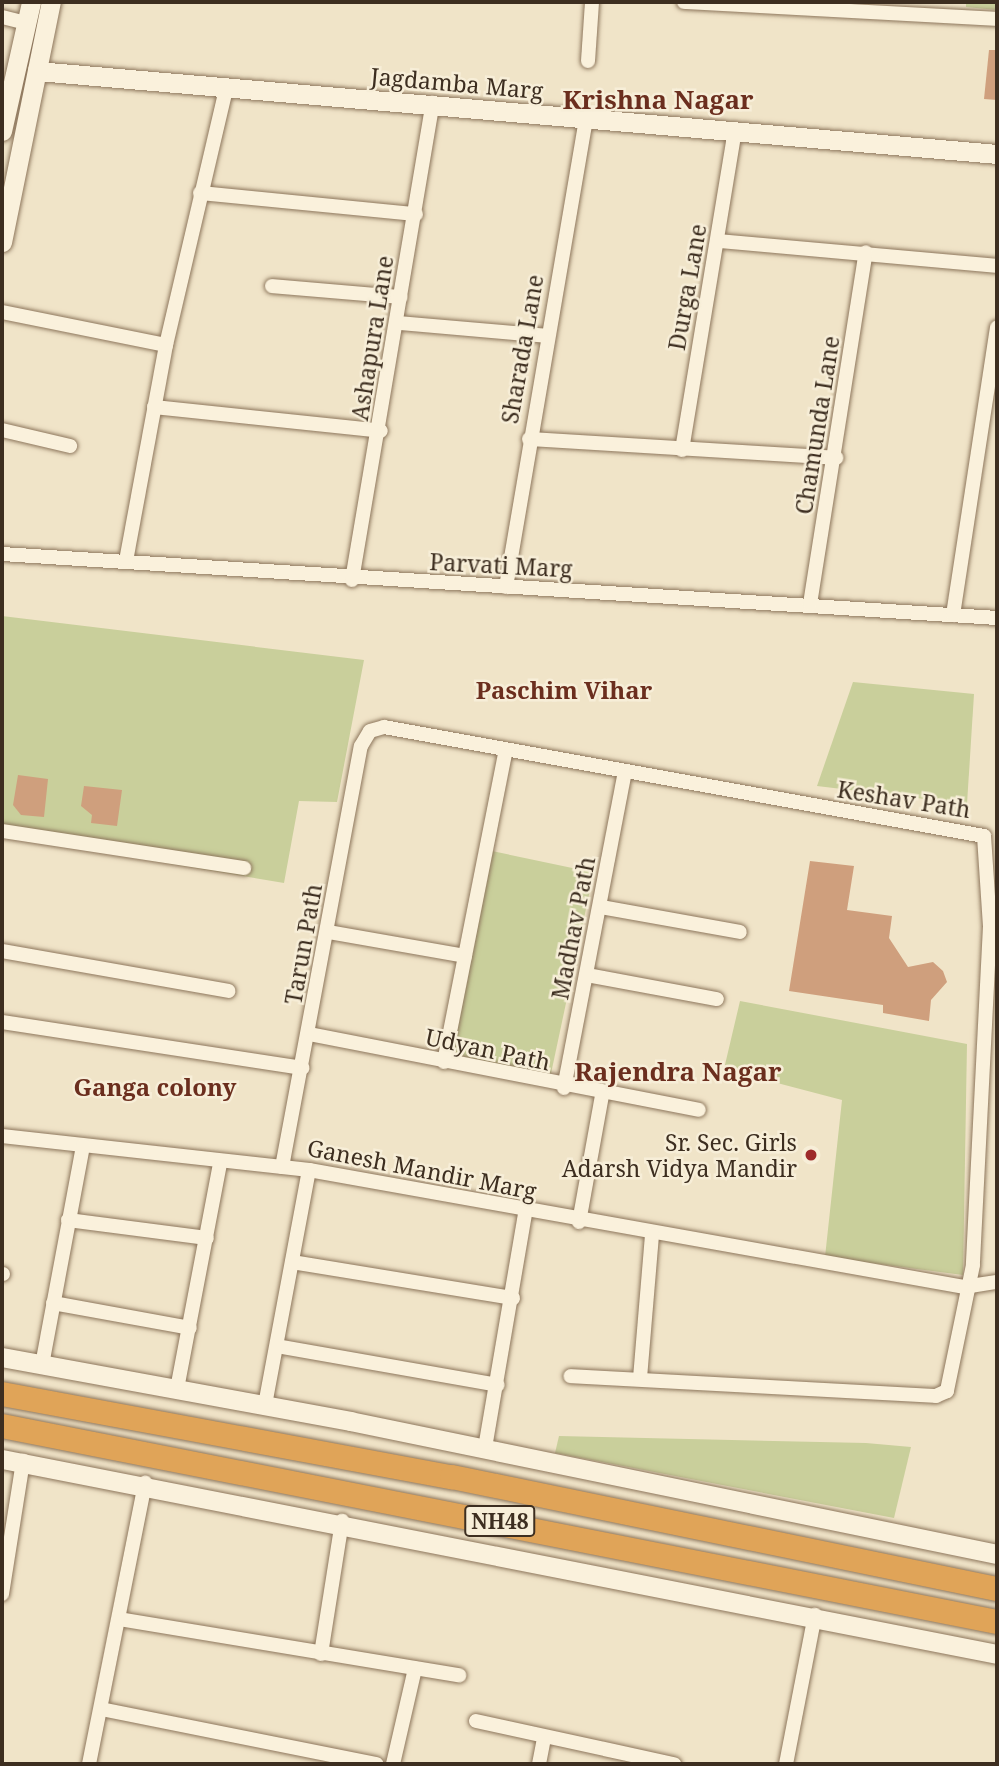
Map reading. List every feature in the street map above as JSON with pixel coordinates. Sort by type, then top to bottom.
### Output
[{"type":"highway","name":"NH48","points":[[2,1394],[452,1476],[997,1588]]},
{"type":"highway","name":"NH48","points":[[2,1426],[997,1622]]},
{"type":"street","points":[[2,131],[31,2]]},
{"type":"street","points":[[2,242],[51,2]]},
{"type":"street","points":[[588,61],[592,2]]},
{"type":"street","points":[[684,2],[997,19]]},
{"type":"street","points":[[2,17],[26,23]]},
{"type":"street","name":"Jagdamba Marg","points":[[37,71],[226,89],[433,103],[586,120],[997,154]]},
{"type":"street","points":[[126,561],[166,345],[226,89]]},
{"type":"street","name":"Ashapura Lane","points":[[352,580],[381,430],[433,103]]},
{"type":"street","name":"Sharada Lane","points":[[506,587],[529,439],[586,120]]},
{"type":"street","name":"Durga Lane","points":[[681,450],[719,241],[735,131]]},
{"type":"street","points":[[201,193],[416,214]]},
{"type":"street","points":[[719,241],[997,265]]},
{"type":"street","name":"Chamunda Lane","points":[[810,604],[836,458],[866,252]]},
{"type":"street","points":[[272,286],[401,297]]},
{"type":"street","points":[[2,312],[166,345]]},
{"type":"street","points":[[398,323],[547,336]]},
{"type":"street","points":[[953,615],[997,327]]},
{"type":"street","points":[[154,407],[381,430]]},
{"type":"street","points":[[2,430],[70,446]]},
{"type":"street","points":[[529,439],[836,458]]},
{"type":"street","name":"Parvati Marg","points":[[2,554],[126,561],[352,580],[810,604],[997,618]]},
{"type":"street","name":"Keshav Path","points":[[370,731],[384,727],[624,775],[975,832],[989,848],[994,926],[974,1265],[964,1287],[952,1380],[936,1396],[570,1376]]},
{"type":"street","name":"Tarun Path","points":[[282,1167],[329,932],[361,746],[370,731]]},
{"type":"street","points":[[444,1062],[506,750]]},
{"type":"street","name":"Madhav Path","points":[[564,1088],[601,907],[624,775]]},
{"type":"street","points":[[2,831],[244,869]]},
{"type":"street","points":[[601,907],[740,932]]},
{"type":"street","points":[[329,932],[465,956]]},
{"type":"street","points":[[2,951],[228,991]]},
{"type":"street","points":[[587,975],[717,999]]},
{"type":"street","points":[[2,1022],[302,1068]]},
{"type":"street","name":"Udyan Path","points":[[309,1034],[564,1088],[699,1110]]},
{"type":"street","points":[[579,1222],[602,1095]]},
{"type":"street","name":"Ganesh Mandir Marg","points":[[2,1136],[220,1163],[309,1170],[525,1213],[964,1287],[997,1282]]},
{"type":"street","points":[[42,1365],[83,1146]]},
{"type":"street","points":[[177,1389],[220,1163]]},
{"type":"street","points":[[265,1405],[309,1170]]},
{"type":"street","points":[[485,1448],[513,1298],[525,1213]]},
{"type":"street","points":[[68,1220],[207,1238]]},
{"type":"street","points":[[640,1378],[652,1234]]},
{"type":"street","points":[[292,1262],[513,1298]]},
{"type":"street","points":[[53,1303],[190,1328]]},
{"type":"street","points":[[277,1346],[498,1385]]},
{"type":"street","points":[[2,1357],[485,1448],[997,1554]]},
{"type":"street","points":[[2,1459],[342,1521],[997,1654]]},
{"type":"street","points":[[2,1594],[23,1461]]},
{"type":"street","points":[[89,1764],[145,1483]]},
{"type":"street","points":[[321,1654],[342,1521]]},
{"type":"street","points":[[786,1764],[815,1615]]},
{"type":"street","points":[[119,1619],[459,1675]]},
{"type":"street","points":[[393,1764],[415,1669]]},
{"type":"street","points":[[101,1709],[377,1764]]},
{"type":"street","points":[[476,1721],[648,1762],[674,1764]]},
{"type":"street","points":[[539,1764],[544,1738]]},
{"type":"green space","points":[[966,2],[997,2],[997,10],[966,7]]},
{"type":"green space","points":[[2,616],[364,660],[337,802],[299,801],[284,883],[2,836]]},
{"type":"green space","points":[[853,682],[974,694],[967,804],[817,786]]},
{"type":"green space","points":[[492,851],[594,873],[551,1075],[449,1053]]},
{"type":"green space","points":[[740,1001],[967,1044],[963,1275],[825,1257],[842,1100],[724,1069]]},
{"type":"green space","points":[[559,1436],[866,1443],[911,1447],[894,1518],[555,1453]]},
{"type":"building","points":[[989,50],[997,50],[997,100],[984,99]]},
{"type":"building","points":[[18,775],[48,779],[44,817],[21,815],[13,805]]},
{"type":"building","points":[[84,786],[122,790],[117,826],[91,823],[92,815],[81,806]]},
{"type":"building","points":[[810,861],[854,866],[847,910],[892,916],[889,938],[908,967],[933,962],[943,971],[947,982],[931,1000],[929,1021],[883,1013],[883,1005],[789,991]]},
{"type":"place","name":"Sr. Sec. Girls Adarsh Vidya Mandir","points":[[811,1155]]},
{"type":"district","name":"Krishna Nagar","points":[[658,100]]},
{"type":"district","name":"Paschim Vihar","points":[[564,690]]},
{"type":"district","name":"Rajendra Nagar","points":[[678,1072]]},
{"type":"district","name":"Ganga colony","points":[[155,1087]]}]
